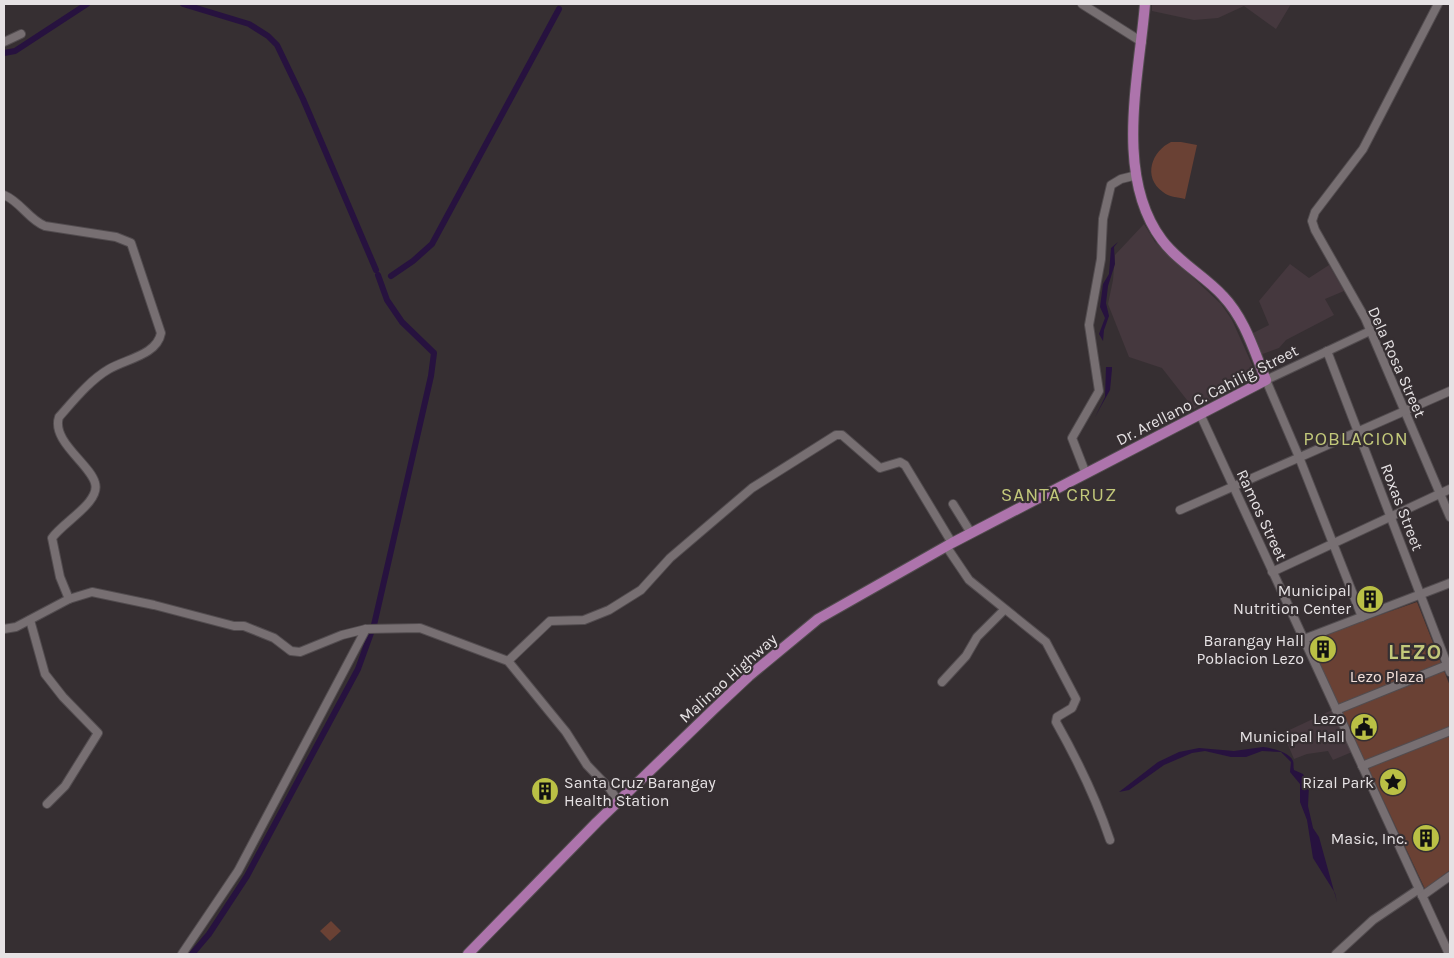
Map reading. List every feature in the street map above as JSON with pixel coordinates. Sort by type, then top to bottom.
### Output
[{"type":"main road","points":[[1146,4],[1133,136],[1137,175],[1144,205],[1158,234],[1169,248],[1234,308],[1249,338],[1266,380]]},
{"type":"main road","name":"Dr. Arellano C. Cahilig Street","points":[[1058,488],[1266,380]]},
{"type":"main road","name":"Malinao Highway","points":[[468,954],[749,676],[818,619],[949,545],[1058,488]]},
{"type":"street","points":[[1082,4],[1142,42]]},
{"type":"street","name":"Dela Rosa Street","points":[[1438,4],[1363,148],[1324,198],[1315,212],[1312,221],[1315,230],[1370,331],[1450,517]]},
{"type":"street","points":[[4,42],[21,34]]},
{"type":"street","points":[[1086,474],[1072,438],[1099,391],[1090,325],[1101,259],[1103,219],[1111,185],[1121,179],[1137,175]]},
{"type":"street","points":[[4,195],[15,200],[39,224],[116,236],[131,243],[161,333],[159,342],[153,348],[109,369],[59,417],[59,431],[72,452],[95,481],[96,492],[93,499],[59,527],[52,538],[60,577],[69,599]]},
{"type":"street","name":"Dr. Arellano C. Cahilig Street","points":[[1266,380],[1370,331]]},
{"type":"street","name":"Roxas Street","points":[[1327,351],[1449,667]]},
{"type":"street","points":[[1266,380],[1299,457],[1362,617]]},
{"type":"street","points":[[1180,510],[1450,391]]},
{"type":"street","name":"Ramos Street","points":[[1200,414],[1449,954]]},
{"type":"street","points":[[508,661],[550,621],[584,620],[609,610],[641,590],[670,558],[752,488],[836,435],[842,435],[880,468],[900,462],[905,465],[969,580],[1046,642],[1076,699],[1072,708],[1057,717],[1056,722],[1083,769],[1098,804],[1110,840]]},
{"type":"street","points":[[1272,572],[1450,489]]},
{"type":"street","points":[[953,504],[971,533]]},
{"type":"street","points":[[1304,639],[1450,583]]},
{"type":"street","points":[[4,629],[16,627],[69,599],[92,592],[154,605],[234,626],[244,626],[274,638],[291,651],[300,652],[342,635],[366,630],[420,628],[508,661],[566,732],[587,765],[610,789],[619,803]]},
{"type":"street","points":[[942,682],[966,656],[978,637],[1004,610]]},
{"type":"street","points":[[30,620],[45,674],[63,697],[98,733],[65,786],[47,804]]},
{"type":"street","points":[[182,954],[238,871],[366,630]]},
{"type":"street","points":[[1336,710],[1449,667]]},
{"type":"street","points":[[1362,766],[1450,731]]},
{"type":"street","points":[[1336,954],[1373,920],[1450,876]]},
{"type":"shaded area","points":[[1152,4],[1291,4],[1276,29],[1244,6],[1218,18],[1194,20],[1152,11]]},
{"type":"shaded area","points":[[1144,224],[1155,242],[1221,304],[1232,320],[1254,369],[1253,375],[1194,409],[1162,368],[1129,357],[1108,304],[1113,280],[1115,255]]},
{"type":"shaded area","points":[[1118,242],[1114,247],[1115,264],[1108,286],[1106,303],[1109,316],[1104,330],[1103,341],[1099,334],[1105,318],[1100,307],[1103,284],[1109,274],[1111,248]]},
{"type":"shaded area","points":[[1290,264],[1309,278],[1329,265],[1344,291],[1325,299],[1334,315],[1286,340],[1279,348],[1260,355],[1251,334],[1269,325],[1259,301]]},
{"type":"shaded area","points":[[1106,367],[1112,367],[1110,390],[1095,417],[1105,397]]},
{"type":"shaded area","points":[[1332,710],[1352,752],[1333,760],[1328,751],[1307,754],[1294,759],[1283,733]]},
{"type":"shaded area","points":[[1263,747],[1271,748],[1280,751],[1288,755],[1293,761],[1294,770],[1303,774],[1309,785],[1308,806],[1313,828],[1319,837],[1334,892],[1313,858],[1307,820],[1300,802],[1300,784],[1290,772],[1291,762],[1281,752],[1262,751],[1246,757],[1231,757],[1205,751],[1192,753],[1164,765],[1129,790],[1119,792],[1158,762],[1179,752],[1199,748],[1234,751]]},
{"type":"green space","points":[[1171,142],[1197,145],[1185,199],[1165,194],[1157,186],[1151,172],[1152,165],[1159,152]]},
{"type":"green space","name":"Lezo Plaza","points":[[1417,602],[1450,686],[1450,870],[1425,889],[1308,640]]},
{"type":"green space","points":[[331,921],[341,931],[330,941],[320,931]]},
{"type":"waterway","points":[[4,53],[15,51],[87,4]]},
{"type":"waterway","points":[[183,4],[249,24],[268,36],[277,45],[303,99],[376,270]]},
{"type":"waterway","points":[[391,276],[413,261],[432,244],[559,9]]},
{"type":"waterway","points":[[374,625],[431,376],[434,353],[402,322],[387,300],[378,275]]},
{"type":"waterway","points":[[192,954],[209,934],[247,876],[358,669],[371,633]]},
{"type":"place","name":"Municipal Nutrition Center","points":[[1370,599]]},
{"type":"place","name":"Barangay Hall Poblacion Lezo","points":[[1323,649]]},
{"type":"place","name":"Lezo Municipal Hall","points":[[1364,727]]},
{"type":"place","name":"Rizal Park","points":[[1393,782]]},
{"type":"place","name":"Santa Cruz Barangay Health Station","points":[[545,791]]},
{"type":"place","name":"Masic, Inc.","points":[[1426,838]]},
{"type":"district","name":"POBLACION","points":[[1356,439]]},
{"type":"district","name":"SANTA CRUZ","points":[[1059,495]]},
{"type":"district","name":"LEZO","points":[[1415,652]]}]
